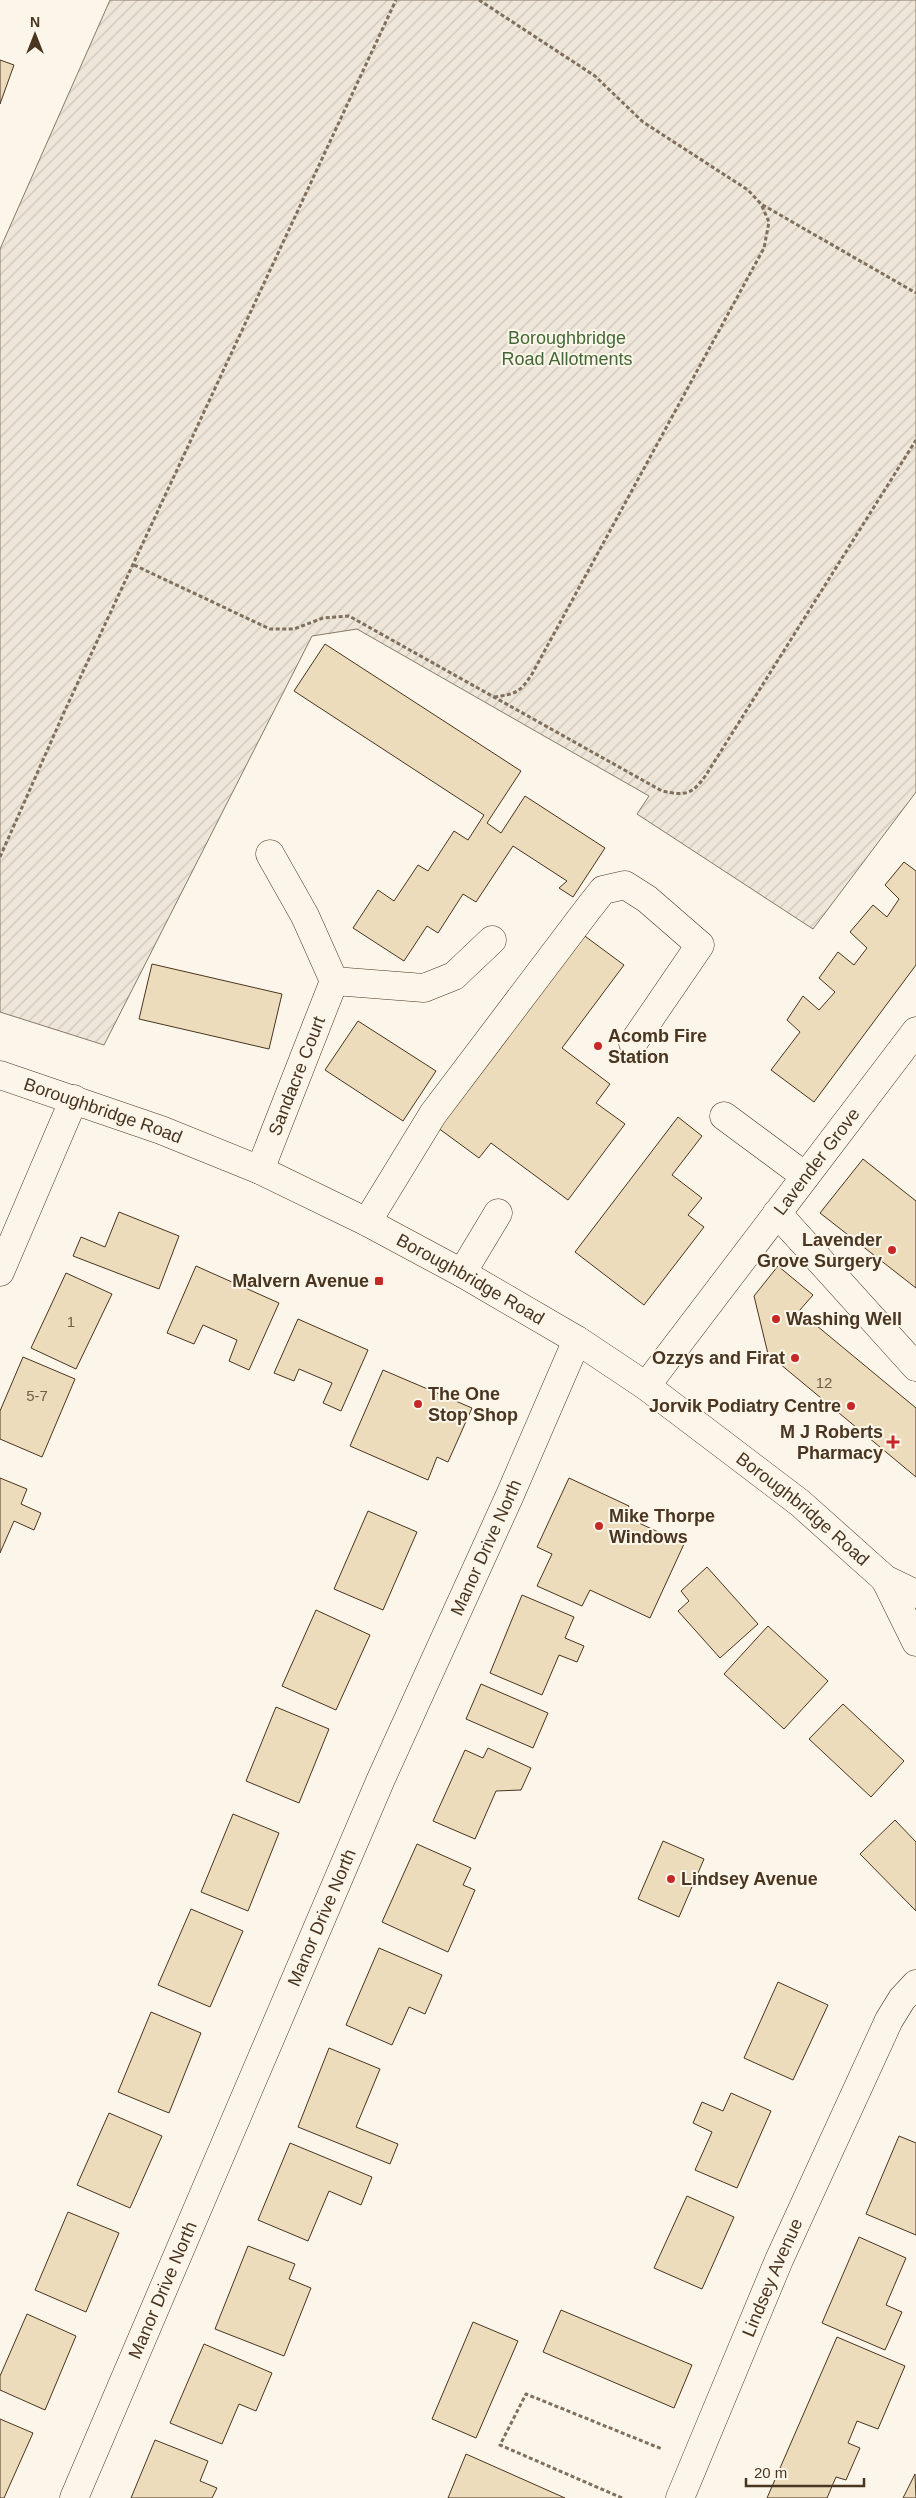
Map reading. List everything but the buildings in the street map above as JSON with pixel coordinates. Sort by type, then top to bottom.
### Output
[{"type":"street","points":[[270,854],[305,916],[334,981],[424,988],[454,976],[492,940]]},
{"type":"street","points":[[367,1222],[433,1114],[603,890],[625,885],[647,899],[700,945],[633,1043]]},
{"type":"street","name":"Sandacre Court","points":[[260,1170],[334,981]]},
{"type":"street","name":"Lavender Grove","points":[[646,1386],[916,1032]]},
{"type":"street","name":"Boroughbridge Road","points":[[0,1075],[161,1130],[260,1170],[367,1222],[462,1273],[577,1340],[646,1386],[800,1504],[885,1579],[916,1594]]},
{"type":"street","points":[[0,1272],[74,1099]]},
{"type":"street","points":[[724,1116],[806,1176]]},
{"type":"street","points":[[462,1273],[498,1213]]},
{"type":"street","points":[[777,1213],[916,1368]]},
{"type":"street","name":"Manor Drive North","points":[[74,2498],[381,1779],[510,1495],[577,1340]]},
{"type":"street","name":"Boroughbridge Road","points":[[885,1579],[916,1642]]},
{"type":"street","name":"Lindsey Avenue","points":[[680,2498],[779,2260],[889,2020],[902,1999],[916,1984]]},
{"type":"path","points":[[0,857],[66,708],[396,0]]},
{"type":"path","points":[[479,0],[595,76],[643,122],[748,190],[760,204],[769,222],[764,248],[532,674],[522,689],[513,694],[493,697]]},
{"type":"path","points":[[760,204],[916,293]]},
{"type":"path","points":[[134,564],[270,629],[294,629],[323,618],[349,616],[662,790],[680,794],[696,789],[916,440]]},
{"type":"path","points":[[622,2498],[500,2445],[526,2394],[696,2462]]},
{"type":"green space","name":"Boroughbridge Road Allotments","points":[[110,0],[916,0],[916,792],[813,929],[637,814],[649,796],[357,629],[312,636],[104,1045],[0,1012],[0,249]]},
{"type":"place","name":"Acomb Fire Station","points":[[598,1046]]},
{"type":"place","name":"Lavender Grove Surgery","points":[[892,1250]]},
{"type":"place","name":"Malvern Avenue","points":[[379,1281]]},
{"type":"place","name":"Washing Well","points":[[776,1319]]},
{"type":"place","name":"Ozzys and Firat","points":[[795,1358]]},
{"type":"place","name":"The One Stop Shop","points":[[418,1404]]},
{"type":"place","name":"Jorvik Podiatry Centre","points":[[851,1406]]},
{"type":"place","name":"M J Roberts Pharmacy","points":[[893,1442]]},
{"type":"place","name":"Mike Thorpe Windows","points":[[599,1526]]},
{"type":"place","name":"Lindsey Avenue","points":[[671,1879]]}]
